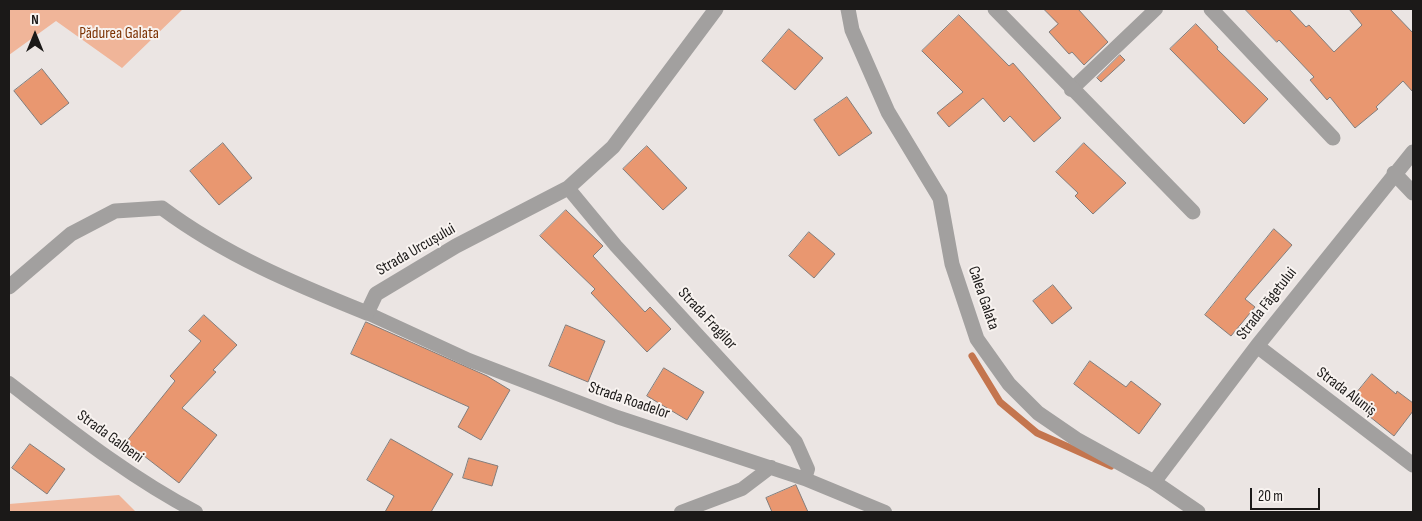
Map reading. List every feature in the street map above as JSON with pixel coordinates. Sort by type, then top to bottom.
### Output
[{"type":"street","name":"Strada Urcușului","points":[[367,313],[376,294],[456,246],[568,188],[613,147],[716,9]]},
{"type":"street","name":"Calea Galata","points":[[848,9],[852,30],[888,112],[940,198],[952,264],[977,339],[1009,384],[1038,413],[1076,439],[1154,482],[1198,512]]},
{"type":"street","points":[[995,9],[1071,90],[1193,212]]},
{"type":"street","points":[[1211,9],[1333,138]]},
{"type":"street","name":"Strada Făgetului","points":[[1154,482],[1257,346],[1394,173],[1413,152]]},
{"type":"street","points":[[1394,173],[1413,193]]},
{"type":"street","points":[[9,286],[71,234],[115,211],[162,208],[189,228],[276,276],[367,313]]},
{"type":"street","name":"Strada Aluniș","points":[[1257,346],[1413,465]]},
{"type":"lane","points":[[1071,90],[1156,9]]},
{"type":"lane","name":"Strada Fragilor","points":[[568,188],[616,246],[796,442],[808,469],[805,479]]},
{"type":"lane","name":"Strada Roadelor","points":[[367,313],[469,360],[608,413],[805,479],[885,512]]},
{"type":"lane","name":"Strada Galbeni","points":[[9,383],[117,464],[166,496],[196,512]]},
{"type":"lane","points":[[681,512],[742,489],[771,467]]},
{"type":"green space","name":"Pădurea Galata","points":[[9,9],[183,9],[122,68],[56,21],[9,55]]},
{"type":"green space","points":[[119,495],[136,512],[9,512],[9,504]]},
{"type":"building","points":[[1044,9],[1078,9],[1108,42],[1084,65],[1072,52],[1069,54],[1049,32],[1058,24]]},
{"type":"building","points":[[1245,9],[1289,9],[1306,27],[1309,25],[1334,52],[1362,25],[1349,9],[1390,9],[1413,33],[1413,92],[1403,81],[1376,107],[1378,109],[1355,128],[1330,97],[1327,100],[1310,80],[1314,77],[1279,40],[1277,42]]},
{"type":"building","points":[[959,15],[1009,66],[1013,63],[1061,118],[1034,142],[1010,116],[1004,122],[983,98],[949,127],[937,113],[963,92],[922,51]]},
{"type":"building","points":[[1196,24],[1218,47],[1217,49],[1268,99],[1244,124],[1170,49]]},
{"type":"building","points":[[789,29],[823,58],[795,90],[762,61]]},
{"type":"building","points":[[1120,55],[1125,60],[1101,82],[1097,78]]},
{"type":"building","points":[[42,69],[69,103],[41,125],[14,91]]},
{"type":"building","points":[[847,97],[872,133],[839,156],[814,120]]},
{"type":"building","points":[[223,143],[252,178],[219,205],[190,171]]},
{"type":"building","points":[[1084,143],[1126,183],[1093,214],[1075,196],[1078,193],[1056,172]]},
{"type":"building","points":[[647,146],[687,188],[663,210],[623,169]]},
{"type":"building","points":[[566,210],[603,246],[593,256],[645,312],[650,307],[671,329],[647,352],[591,293],[595,289],[540,236]]},
{"type":"building","points":[[1274,229],[1292,245],[1245,299],[1255,307],[1231,336],[1205,315]]},
{"type":"building","points":[[809,232],[835,254],[814,278],[789,256]]},
{"type":"building","points":[[1053,285],[1072,308],[1052,324],[1033,301]]},
{"type":"building","points":[[204,315],[237,345],[213,370],[216,372],[182,408],[217,435],[179,483],[126,442],[175,381],[170,376],[201,341],[189,331]]},
{"type":"building","points":[[366,322],[487,376],[510,390],[481,440],[458,427],[469,407],[351,354]]},
{"type":"building","points":[[566,325],[605,341],[588,382],[549,366]]},
{"type":"building","points":[[1090,361],[1126,387],[1131,381],[1161,404],[1139,434],[1074,384]]},
{"type":"building","points":[[664,368],[704,392],[687,420],[647,396]]},
{"type":"building","points":[[1372,374],[1396,394],[1397,391],[1413,403],[1413,411],[1394,436],[1350,401]]},
{"type":"building","points":[[391,439],[453,474],[431,512],[385,512],[394,496],[367,480]]},
{"type":"building","points":[[30,444],[65,469],[47,494],[12,468]]},
{"type":"building","points":[[469,458],[498,466],[492,486],[463,478]]},
{"type":"building","points":[[796,485],[808,512],[772,512],[766,498]]},
{"type":"waterway","points":[[972,356],[1000,402],[1037,433],[1111,466]]}]
